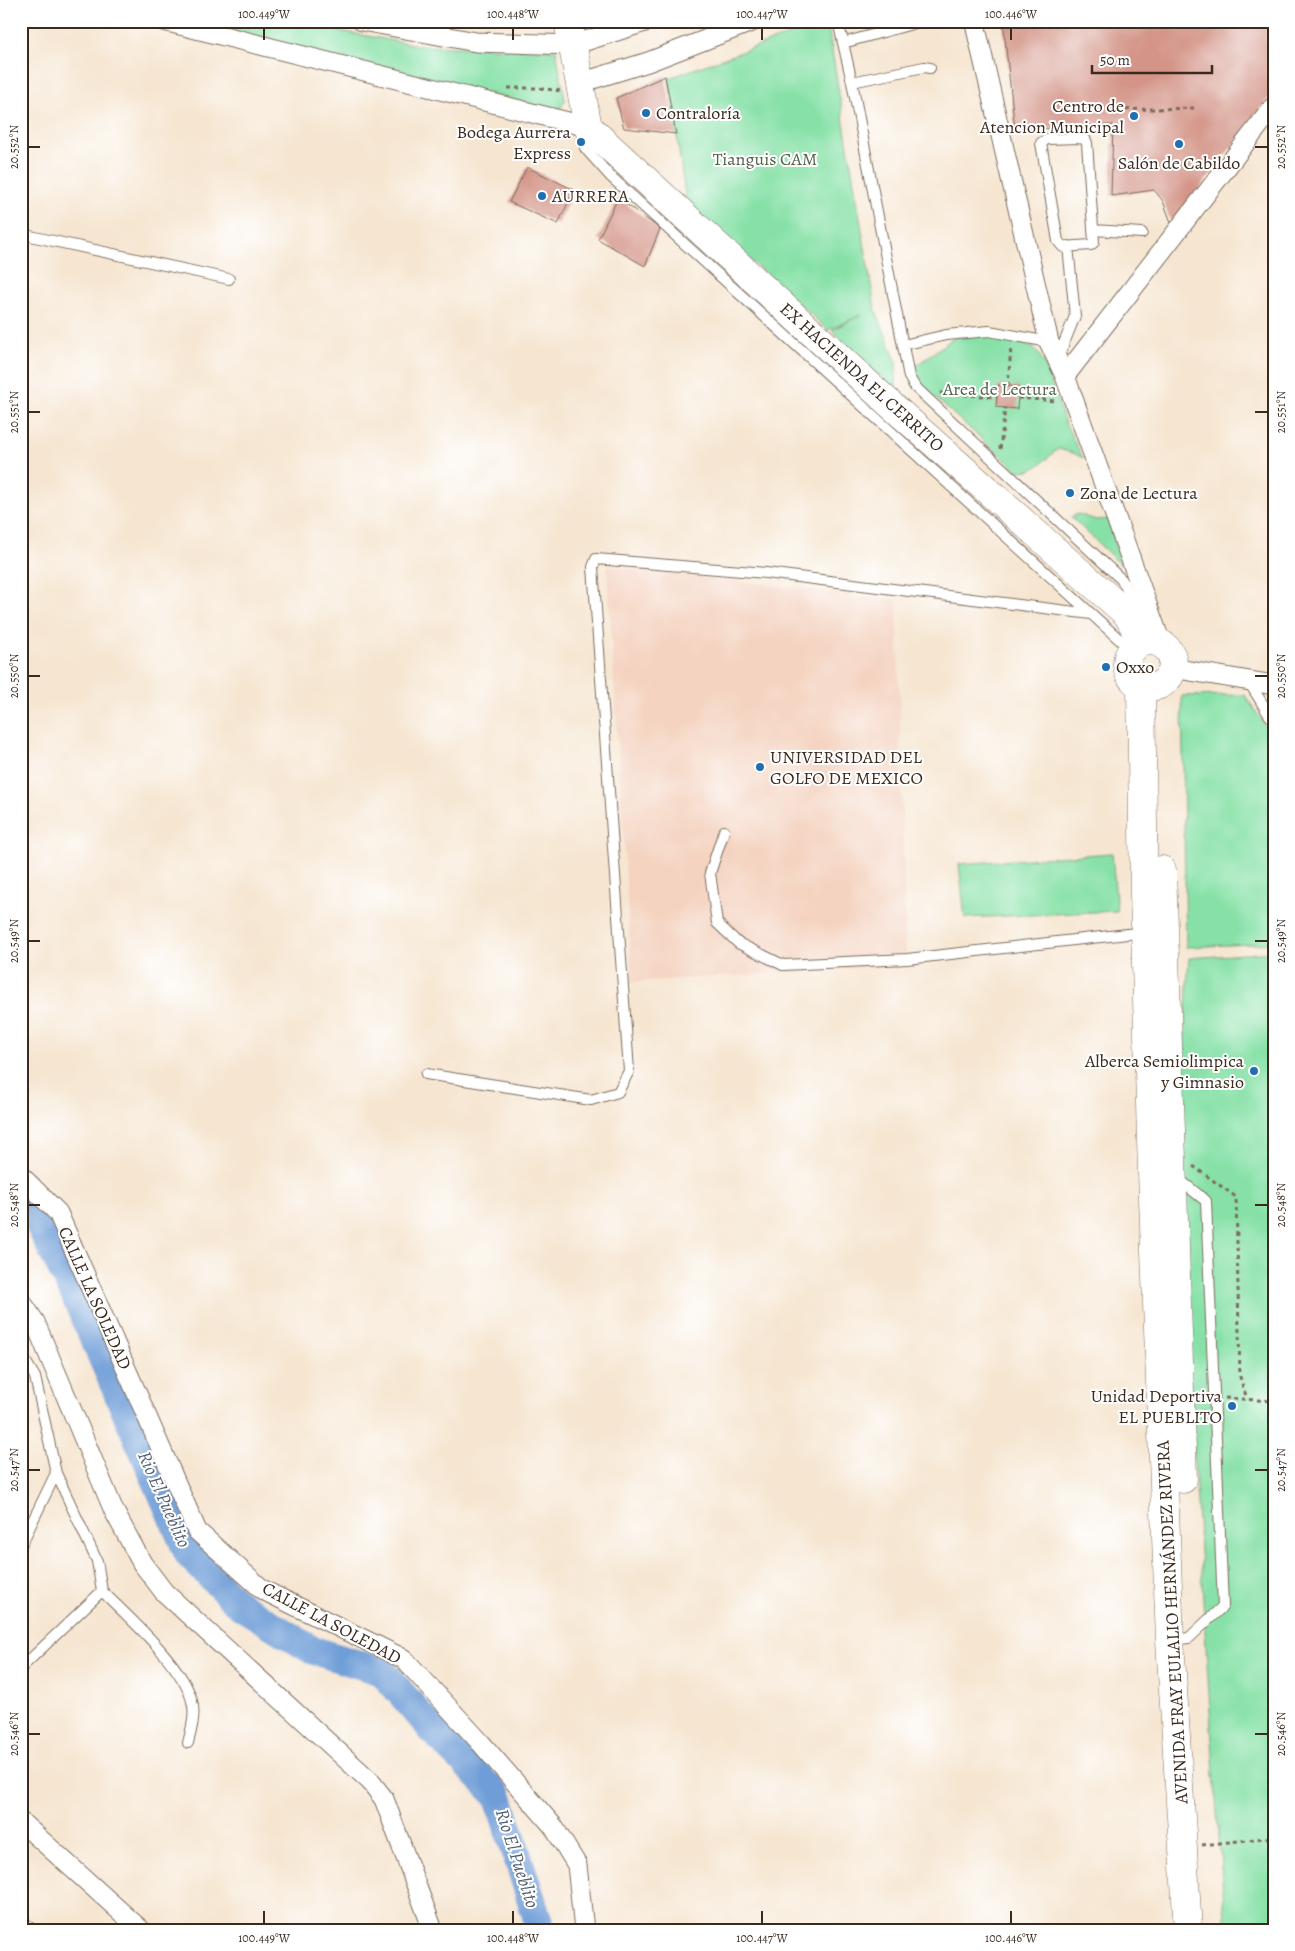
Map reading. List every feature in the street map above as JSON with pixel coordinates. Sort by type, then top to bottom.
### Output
[{"type":"street","points":[[164,21],[588,127],[570,33]]},
{"type":"street","points":[[362,21],[476,42],[570,33],[648,21]]},
{"type":"street","points":[[580,83],[648,62],[754,21]]},
{"type":"street","points":[[971,22],[1053,350],[1065,376],[1143,641]]},
{"type":"street","points":[[1065,376],[1274,106]]},
{"type":"street","name":"EX HACIENDA EL CERRITO","points":[[588,127],[891,405],[1128,616],[1143,641]]},
{"type":"street","points":[[1143,641],[1126,660],[1127,671],[1133,680],[1249,682],[1274,685]]},
{"type":"street","points":[[1143,641],[1168,650],[1172,659],[1156,680]]},
{"type":"street","name":"AVENIDA FRAY EULALIO HERNÁNDEZ RIVERA","points":[[1156,680],[1140,706],[1146,932],[1165,1166]]},
{"type":"street","name":"AVENIDA FRAY EULALIO HERNÁNDEZ RIVERA","points":[[1156,680],[1165,923],[1165,1166],[1188,1930]]},
{"type":"street","name":"CALLE LA SOLEDAD","points":[[21,1176],[58,1212],[197,1531],[263,1590],[404,1659],[553,1826],[577,1865],[584,1930]]},
{"type":"street","points":[[21,1301],[35,1322],[114,1512],[142,1562],[164,1592],[370,1781],[384,1799],[434,1930]]},
{"type":"street","name":"AVENIDA FRAY EULALIO HERNÁNDEZ RIVERA","points":[[1180,1639],[1200,1845],[1205,1930]]},
{"type":"street","points":[[21,1822],[141,1930]]},
{"type":"street","points":[[21,1925],[26,1930]]},
{"type":"lane","points":[[838,21],[852,82],[909,377],[915,388],[1122,580],[1132,597],[1143,641]]},
{"type":"lane","points":[[843,42],[922,21]]},
{"type":"lane","points":[[852,82],[924,67],[930,68]]},
{"type":"lane","points":[[588,127],[585,148],[610,176],[1091,614],[1143,641]]},
{"type":"lane","points":[[1078,138],[1085,139],[1087,143],[1093,244],[1068,246],[1062,247],[1058,241],[1041,150],[1043,141],[1047,139],[1078,138]]},
{"type":"lane","points":[[1093,230],[1142,233]]},
{"type":"lane","points":[[21,234],[229,279]]},
{"type":"lane","points":[[903,345],[946,335],[990,331],[1053,350],[1076,316],[1068,246]]},
{"type":"lane","points":[[426,1074],[591,1100],[618,1092],[629,1071],[593,576],[593,562],[596,559],[766,573],[1091,614]]},
{"type":"lane","points":[[1249,682],[1270,716],[1274,716]]},
{"type":"lane","points":[[724,831],[710,873],[717,923],[738,943],[783,965],[907,959],[1146,932]]},
{"type":"lane","points":[[1165,1166],[1206,1201],[1223,1606],[1180,1639]]},
{"type":"lane","points":[[23,1358],[35,1377],[56,1473],[97,1561],[102,1591],[174,1664],[186,1685],[193,1702],[193,1719],[188,1743]]},
{"type":"lane","points":[[21,1545],[56,1473]]},
{"type":"lane","points":[[21,1668],[102,1591]]},
{"type":"path","points":[[1110,110],[1196,108]]},
{"type":"path","points":[[1008,386],[1011,341]]},
{"type":"path","points":[[939,393],[997,397]]},
{"type":"path","points":[[1018,398],[1058,402]]},
{"type":"path","points":[[999,454],[1005,408]]},
{"type":"path","points":[[1165,1166],[1236,1198],[1240,1377],[1247,1399]]},
{"type":"path","points":[[1214,1398],[1274,1401]]},
{"type":"path","points":[[1200,1845],[1274,1837]]},
{"type":"shaded area","name":"UNIVERSIDAD DEL GOLFO DE MEXICO","points":[[607,566],[897,600],[906,965],[632,982]]},
{"type":"green space","points":[[188,21],[284,21],[423,46],[556,50],[565,100],[559,111]]},
{"type":"green space","name":"Tianguis CAM","points":[[827,21],[875,308],[896,361],[896,392],[832,330],[861,315],[828,330],[686,202],[669,78]]},
{"type":"green space","name":"Area de Lectura","points":[[984,335],[1004,338],[1034,348],[1044,362],[1065,423],[1083,458],[1058,449],[1038,466],[1030,470],[1018,471],[916,381],[914,367],[955,337]]},
{"type":"green space","points":[[1078,514],[1096,520],[1108,519],[1121,565],[1071,517]]},
{"type":"green space","points":[[1245,695],[1270,733],[1274,734],[1274,943],[1186,947],[1182,696]]},
{"type":"green space","points":[[1112,853],[1117,911],[965,918],[959,864]]},
{"type":"green space","name":"Unidad Deportiva EL PUEBLITO","points":[[1274,952],[1274,1930],[1226,1930],[1214,1773],[1176,1172],[1189,958]]},
{"type":"building","name":"Centro de Atencion Municipal","points":[[1003,21],[1274,21],[1274,91],[1172,225],[1163,201],[1154,190],[1111,196],[1113,125],[1015,130]]},
{"type":"building","name":"Contraloría","points":[[665,76],[676,134],[624,128],[616,98]]},
{"type":"building","name":"AURRERA","points":[[527,167],[574,190],[558,224],[509,202]]},
{"type":"building","points":[[618,198],[660,229],[645,266],[598,239]]},
{"type":"building","points":[[998,385],[1019,387],[1017,409],[996,407]]},
{"type":"waterway","name":"Rio El Pueblito","points":[[21,1203],[35,1216],[73,1291],[189,1555],[238,1604],[312,1650],[383,1672],[434,1732],[498,1796],[541,1930]]},
{"type":"place","name":"Contraloría","points":[[646,113]]},
{"type":"place","name":"Centro de Atencion Municipal","points":[[1134,116]]},
{"type":"place","name":"Bodega Aurrera Express","points":[[581,142]]},
{"type":"place","name":"Salón de Cabildo","points":[[1179,144]]},
{"type":"place","name":"AURRERA","points":[[542,196]]},
{"type":"place","name":"Zona de Lectura","points":[[1070,493]]},
{"type":"place","name":"Oxxo","points":[[1106,667]]},
{"type":"place","name":"UNIVERSIDAD DEL GOLFO DE MEXICO","points":[[760,767]]},
{"type":"place","name":"Alberca Semiolimpica y Gimnasio","points":[[1254,1071]]},
{"type":"place","name":"Unidad Deportiva EL PUEBLITO","points":[[1232,1406]]}]
